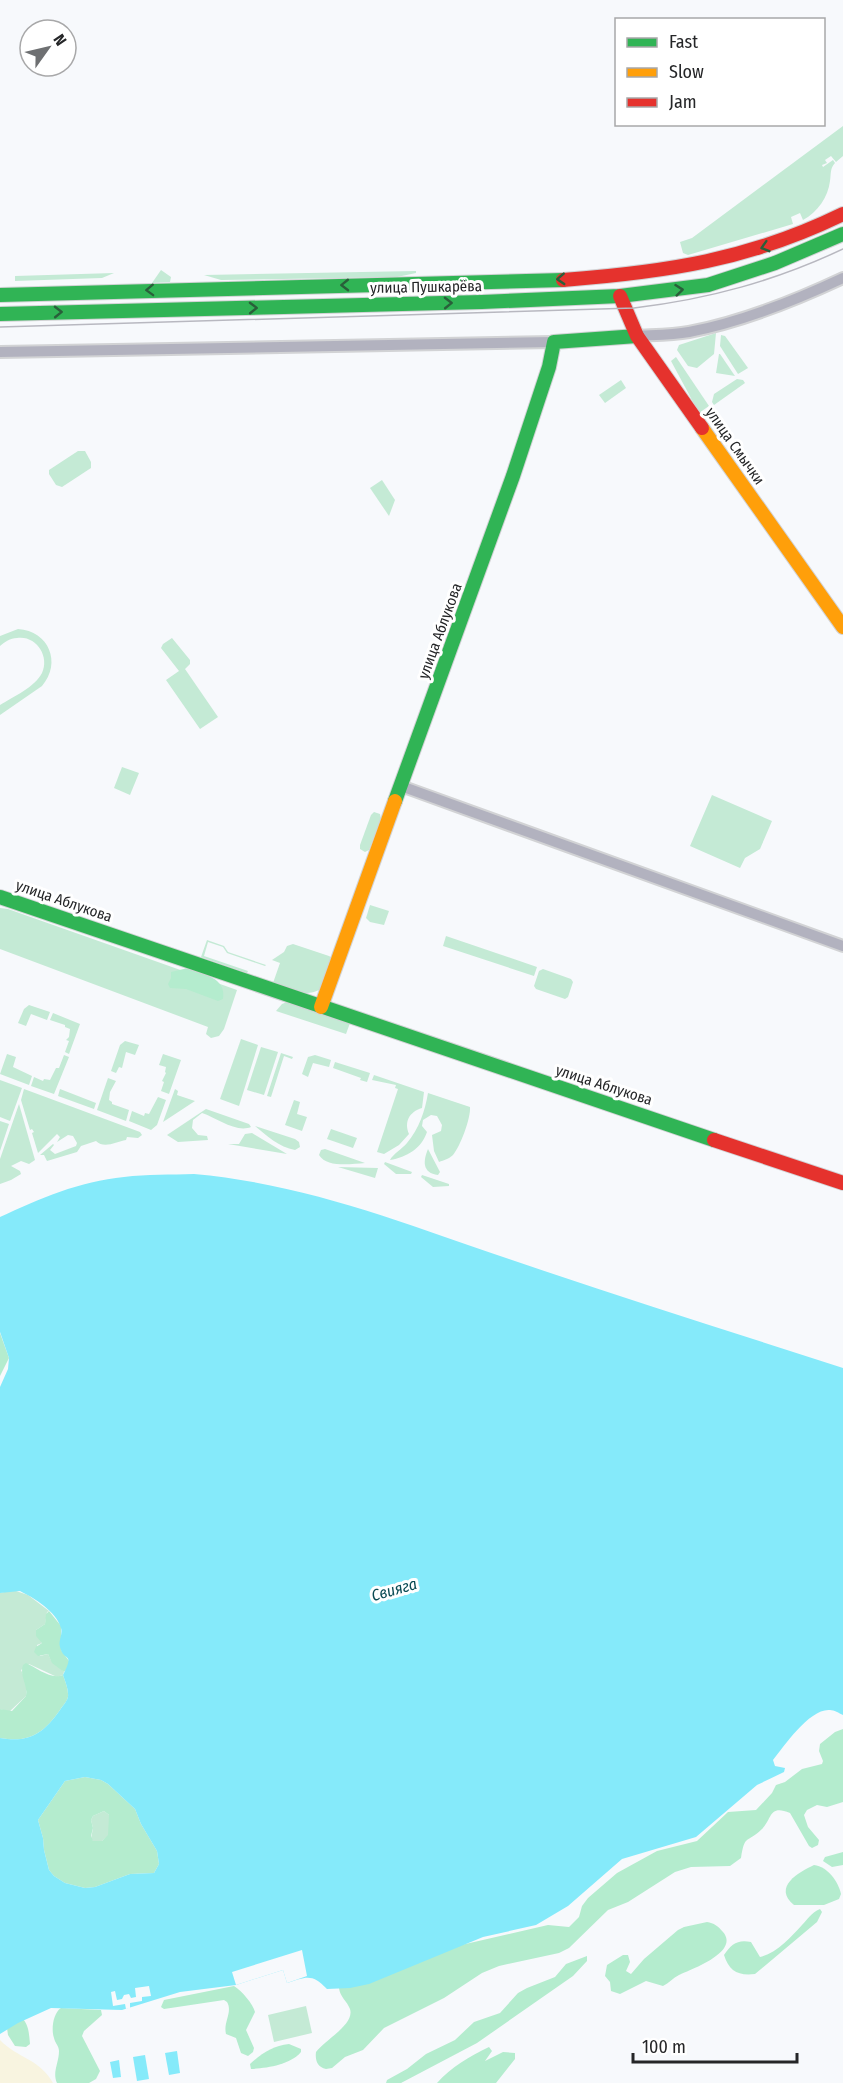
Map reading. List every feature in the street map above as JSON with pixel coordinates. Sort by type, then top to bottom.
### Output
[{"type":"street","name":"улица Пушкарёва","points":[[0,295],[558,280],[619,276],[660,271],[732,257],[820,227],[843,214]]},
{"type":"street","name":"улица Пушкарёва","points":[[0,314],[493,302],[620,296],[687,290],[775,263],[843,234]]},
{"type":"street","name":"улица Смычки","points":[[619,276],[620,296],[637,336],[843,627]]},
{"type":"street","points":[[0,352],[554,342],[687,332],[722,324],[792,300],[843,278]]},
{"type":"street","name":"улица Аблукова","points":[[321,1007],[535,414],[554,342]]},
{"type":"street","points":[[401,786],[843,946]]},
{"type":"street","name":"улица Аблукова","points":[[0,897],[843,1183]]},
{"type":"green space","points":[[843,126],[843,156],[836,162],[831,156],[825,160],[827,163],[822,165],[823,167],[833,160],[835,163],[831,169],[825,198],[808,217],[803,220],[800,213],[791,217],[793,224],[688,255],[683,253],[680,242],[692,238]]},
{"type":"green space","points":[[161,270],[171,277],[170,282],[152,283]]},
{"type":"green space","points":[[416,271],[416,273],[397,277],[221,280],[204,275]]},
{"type":"green space","points":[[114,273],[102,278],[15,281],[15,276]]},
{"type":"green space","points":[[716,333],[714,354],[697,368],[688,366],[677,350],[679,345]]},
{"type":"green space","points":[[721,335],[725,336],[748,368],[738,374],[720,346]]},
{"type":"green space","points":[[720,354],[735,376],[716,373]]},
{"type":"green space","points":[[676,357],[709,406],[699,413],[671,361]]},
{"type":"green space","points":[[737,379],[745,383],[714,405],[712,402],[714,394]]},
{"type":"green space","points":[[621,380],[626,388],[605,403],[599,395]]},
{"type":"green space","points":[[78,451],[85,451],[91,462],[91,468],[62,487],[56,485],[49,470]]},
{"type":"green space","points":[[382,480],[395,500],[389,516],[370,488]]},
{"type":"green space","points":[[18,629],[29,631],[44,642],[49,650],[51,668],[42,686],[0,715],[0,705],[34,683],[42,673],[44,666],[40,648],[30,640],[14,638],[0,646],[0,636]]},
{"type":"green space","points":[[172,638],[190,660],[190,664],[185,669],[218,717],[200,729],[166,680],[179,671],[161,648]]},
{"type":"green space","points":[[122,767],[139,773],[130,795],[114,788]]},
{"type":"green space","points":[[712,795],[772,821],[760,849],[745,858],[740,868],[690,846]]},
{"type":"green space","points":[[374,812],[380,814],[381,819],[369,850],[365,852],[360,849],[360,845]]},
{"type":"green space","points":[[370,905],[389,911],[384,925],[370,922],[366,918]]},
{"type":"green space","points":[[0,908],[237,990],[224,1029],[219,1036],[211,1038],[206,1034],[208,1027],[0,949]]},
{"type":"green space","points":[[446,936],[537,967],[534,976],[443,946]]},
{"type":"green space","points":[[207,940],[224,946],[228,952],[266,965],[227,953],[223,947],[208,942],[204,956],[248,971],[247,973],[201,957]]},
{"type":"green space","points":[[293,944],[332,958],[319,990],[302,993],[273,983],[280,963],[272,960],[284,952],[287,946]]},
{"type":"green space","points":[[188,968],[218,982],[223,992],[223,999],[218,1001],[186,989],[170,988],[168,984],[171,972]]},
{"type":"green space","points":[[543,969],[571,979],[573,982],[568,997],[565,999],[536,989],[534,986],[539,971]]},
{"type":"green space","points":[[287,1002],[350,1023],[346,1034],[276,1011]]},
{"type":"green space","points":[[29,1005],[50,1012],[47,1020],[31,1014],[26,1026],[18,1023],[24,1009]]},
{"type":"green space","points":[[53,1013],[80,1024],[69,1054],[65,1052],[70,1029],[50,1020]]},
{"type":"green space","points":[[241,1039],[258,1045],[239,1106],[220,1099]]},
{"type":"green space","points":[[125,1041],[139,1045],[135,1055],[126,1052],[122,1068],[119,1067],[116,1073],[111,1071],[120,1045]]},
{"type":"green space","points":[[261,1047],[278,1052],[264,1095],[247,1090]]},
{"type":"green space","points":[[281,1053],[293,1057],[292,1059],[284,1056],[271,1097],[267,1096]]},
{"type":"green space","points":[[7,1054],[16,1057],[13,1067],[32,1076],[29,1085],[0,1074]]},
{"type":"green space","points":[[163,1054],[181,1060],[169,1094],[161,1091],[166,1073],[166,1067],[159,1065]]},
{"type":"green space","points":[[64,1055],[69,1057],[54,1094],[31,1086],[34,1077],[43,1081],[44,1079],[50,1080],[56,1068],[59,1068]]},
{"type":"green space","points":[[315,1055],[331,1060],[329,1067],[313,1063],[308,1077],[302,1074],[308,1057]]},
{"type":"green space","points":[[335,1062],[370,1073],[367,1082],[333,1068]]},
{"type":"green space","points":[[374,1075],[424,1092],[422,1108],[414,1112],[407,1122],[409,1134],[399,1145],[384,1154],[377,1152],[398,1089],[395,1088],[396,1085],[372,1080]]},
{"type":"green space","points":[[108,1078],[116,1081],[110,1092],[109,1100],[112,1104],[129,1110],[126,1121],[97,1110]]},
{"type":"green space","points":[[0,1080],[22,1088],[10,1121],[0,1117]]},
{"type":"green space","points":[[24,1089],[140,1132],[142,1135],[138,1138],[127,1137],[126,1140],[110,1144],[96,1141],[81,1146],[77,1152],[47,1161],[44,1155],[40,1155],[53,1144],[50,1150],[55,1154],[76,1146],[77,1143],[73,1136],[68,1135],[57,1142],[60,1137],[57,1134],[38,1153],[32,1133],[34,1132],[30,1130],[21,1100]]},
{"type":"green space","points":[[60,1089],[96,1103],[94,1109],[58,1096]]},
{"type":"green space","points":[[175,1089],[178,1091],[177,1095],[195,1101],[163,1122]]},
{"type":"green space","points":[[428,1093],[470,1107],[467,1125],[456,1151],[450,1158],[439,1162],[434,1151],[432,1135],[441,1131],[442,1125],[437,1116],[431,1115],[423,1120],[422,1126],[427,1132],[417,1148],[402,1157],[390,1160],[415,1132]]},
{"type":"green space","points":[[158,1097],[166,1100],[157,1125],[151,1130],[129,1121],[132,1111],[144,1116],[145,1113],[149,1114]]},
{"type":"green space","points":[[294,1100],[300,1102],[297,1114],[307,1117],[302,1131],[285,1125]]},
{"type":"green space","points":[[19,1104],[35,1160],[29,1164],[21,1161],[11,1166],[21,1174],[0,1184],[0,1159]]},
{"type":"green space","points":[[206,1109],[249,1124],[251,1127],[233,1127],[202,1113],[193,1120],[192,1128],[198,1135],[207,1136],[208,1140],[178,1142],[167,1135]]},
{"type":"green space","points":[[0,1121],[9,1124],[0,1151]]},
{"type":"green space","points":[[255,1126],[295,1139],[299,1142],[300,1147],[295,1150],[284,1146]]},
{"type":"green space","points":[[331,1129],[357,1138],[353,1148],[327,1139]]},
{"type":"green space","points":[[252,1133],[287,1154],[228,1144],[239,1144],[245,1134]]},
{"type":"green space","points":[[325,1149],[365,1163],[333,1164],[319,1155],[321,1150]]},
{"type":"green space","points":[[428,1149],[440,1172],[438,1175],[426,1169],[425,1158]]},
{"type":"green space","points":[[385,1162],[412,1172],[411,1174],[396,1174],[384,1164]]},
{"type":"green space","points":[[338,1167],[378,1168],[375,1178]]},
{"type":"green space","points":[[422,1175],[449,1184],[449,1186],[433,1187],[421,1177]]},
{"type":"green space","points":[[0,1333],[9,1358],[0,1376]]},
{"type":"green space","points":[[13,1590],[28,1595],[49,1611],[45,1624],[36,1630],[42,1643],[37,1645],[40,1656],[48,1654],[64,1672],[63,1675],[57,1677],[29,1664],[21,1670],[26,1681],[26,1696],[9,1712],[0,1709],[0,1593]]},
{"type":"green space","points":[[49,1611],[61,1626],[61,1650],[69,1661],[69,1666],[64,1672],[52,1663],[48,1654],[38,1656],[34,1652],[36,1647],[42,1643],[36,1636],[36,1630],[45,1624],[46,1614]]},
{"type":"green space","points":[[26,1663],[49,1675],[63,1675],[68,1689],[68,1698],[41,1731],[27,1738],[0,1738],[0,1709],[12,1711],[26,1696],[22,1669]]},
{"type":"green space","points":[[843,1729],[843,1802],[827,1807],[817,1805],[807,1810],[804,1815],[808,1827],[819,1840],[818,1845],[812,1848],[809,1846],[790,1813],[775,1811],[762,1829],[745,1842],[741,1858],[730,1866],[691,1867],[675,1872],[628,1902],[608,1910],[569,1948],[559,1953],[499,1966],[482,1973],[444,1998],[384,2028],[363,2050],[345,2057],[332,2068],[320,2067],[317,2063],[316,2052],[344,2026],[350,2015],[350,2009],[339,1988],[409,1957],[548,1925],[569,1927],[579,1917],[582,1906],[588,1898],[617,1873],[657,1851],[697,1841],[728,1812],[756,1810],[772,1793],[776,1785],[785,1782],[802,1769],[822,1764],[820,1744],[835,1732]]},
{"type":"green space","points":[[85,1777],[101,1780],[135,1809],[157,1851],[159,1864],[154,1873],[130,1874],[95,1887],[85,1888],[65,1883],[54,1876],[49,1870],[38,1820],[65,1781]],"holes":[[[104,1811],[109,1815],[108,1835],[102,1841],[93,1841],[91,1836],[93,1816]]]},
{"type":"green space","points":[[104,1811],[109,1815],[109,1835],[102,1841],[93,1841],[91,1839],[93,1828],[91,1820],[93,1816]]},
{"type":"green space","points":[[843,1852],[843,1865],[832,1867],[823,1861],[825,1857]]},
{"type":"green space","points":[[814,1865],[824,1869],[835,1880],[841,1894],[839,1899],[824,1905],[794,1905],[788,1898],[787,1886],[795,1876]]},
{"type":"green space","points":[[820,1909],[822,1912],[817,1922],[755,1974],[739,1973],[729,1965],[724,1955],[735,1943],[751,1942],[760,1957],[766,1955],[783,1944],[812,1914]]},
{"type":"green space","points":[[707,1922],[719,1928],[727,1939],[720,1953],[712,1959],[679,1975],[663,1986],[646,1981],[620,1994],[611,1991],[610,1982],[605,1976],[607,1965],[623,1955],[628,1955],[630,1962],[626,1971],[631,1974],[644,1959],[678,1930]]},
{"type":"green space","points":[[587,1956],[587,1961],[573,1976],[477,2043],[401,2083],[386,2083],[387,2080],[407,2069],[426,2054],[455,2040],[474,2022],[500,2013],[518,1993],[555,1977],[566,1964]]},
{"type":"green space","points":[[234,1986],[247,1998],[255,2012],[246,2030],[254,2048],[248,2056],[241,2053],[236,2038],[226,2034],[229,2006],[224,2000],[164,2009],[161,2007],[164,2000]]},
{"type":"green space","points":[[306,2006],[312,2033],[274,2042],[268,2015]]},
{"type":"green space","points":[[61,2008],[101,2010],[102,2015],[84,2031],[82,2036],[100,2071],[96,2079],[89,2083],[57,2083],[55,2071],[59,2051],[53,2035],[53,2026],[54,2018]]},
{"type":"green space","points":[[22,2018],[29,2033],[30,2044],[26,2047],[15,2046],[8,2035],[7,2028]]},
{"type":"green space","points":[[289,2044],[301,2049],[301,2052],[291,2060],[271,2067],[251,2069],[250,2064],[263,2053]]},
{"type":"green space","points":[[489,2047],[492,2051],[485,2061],[503,2052],[515,2053],[515,2059],[496,2083],[437,2083],[461,2062]]},
{"type":"sand","points":[[0,2040],[42,2069],[53,2083],[0,2083]]},
{"type":"water","name":"Свияга","points":[[194,1174],[276,1186],[354,1207],[843,1368],[843,1715],[832,1710],[822,1711],[806,1721],[773,1760],[775,1766],[785,1768],[784,1772],[757,1785],[696,1837],[622,1859],[568,1906],[536,1925],[483,1937],[369,1984],[350,1988],[327,1989],[313,1978],[287,1983],[283,1970],[236,1985],[180,1992],[122,2010],[51,2008],[0,2034],[0,1738],[27,1738],[41,1731],[54,1718],[68,1698],[68,1689],[63,1675],[68,1658],[60,1647],[61,1628],[50,1611],[20,1591],[0,1593],[0,1387],[8,1369],[9,1358],[0,1332],[0,1217],[45,1197],[92,1182],[133,1176]],"holes":[[[85,1777],[101,1780],[135,1809],[157,1851],[159,1864],[154,1873],[130,1874],[95,1887],[85,1888],[65,1883],[49,1870],[38,1820],[65,1781]]]},
{"type":"water","points":[[177,2051],[180,2073],[169,2075],[165,2053]]},
{"type":"water","points":[[145,2055],[149,2079],[137,2081],[133,2057]]},
{"type":"water","points":[[119,2060],[121,2077],[113,2078],[110,2062]]},
{"type":"pier","points":[[302,1950],[307,1976],[287,1983],[283,1970],[236,1985],[232,1972]]},
{"type":"pier","points":[[149,1986],[151,1996],[142,1997],[142,2001],[130,2003],[130,2008],[126,2009],[125,2004],[113,2006],[111,1992],[115,1991],[117,2000],[129,1994],[131,1998],[136,1997],[135,1988]]},
{"type":"tram line","points":[[0,327],[634,308],[715,294],[741,287],[792,270],[843,249]]},
{"type":"traffic: fast","points":[[0,314],[482,302],[620,296],[708,285],[775,263],[843,234]]},
{"type":"traffic: fast","points":[[0,295],[563,280]]},
{"type":"traffic: fast","points":[[395,801],[513,476],[549,367],[554,342],[637,336]]},
{"type":"traffic: fast","points":[[0,897],[714,1140]]},
{"type":"traffic: slow","points":[[702,428],[843,627]]},
{"type":"traffic: slow","points":[[321,1007],[395,801]]},
{"type":"traffic: jam","points":[[563,280],[672,268],[740,253],[774,243],[843,214]]},
{"type":"traffic: jam","points":[[620,296],[637,336],[702,428]]},
{"type":"traffic: jam","points":[[714,1140],[843,1183]]}]
